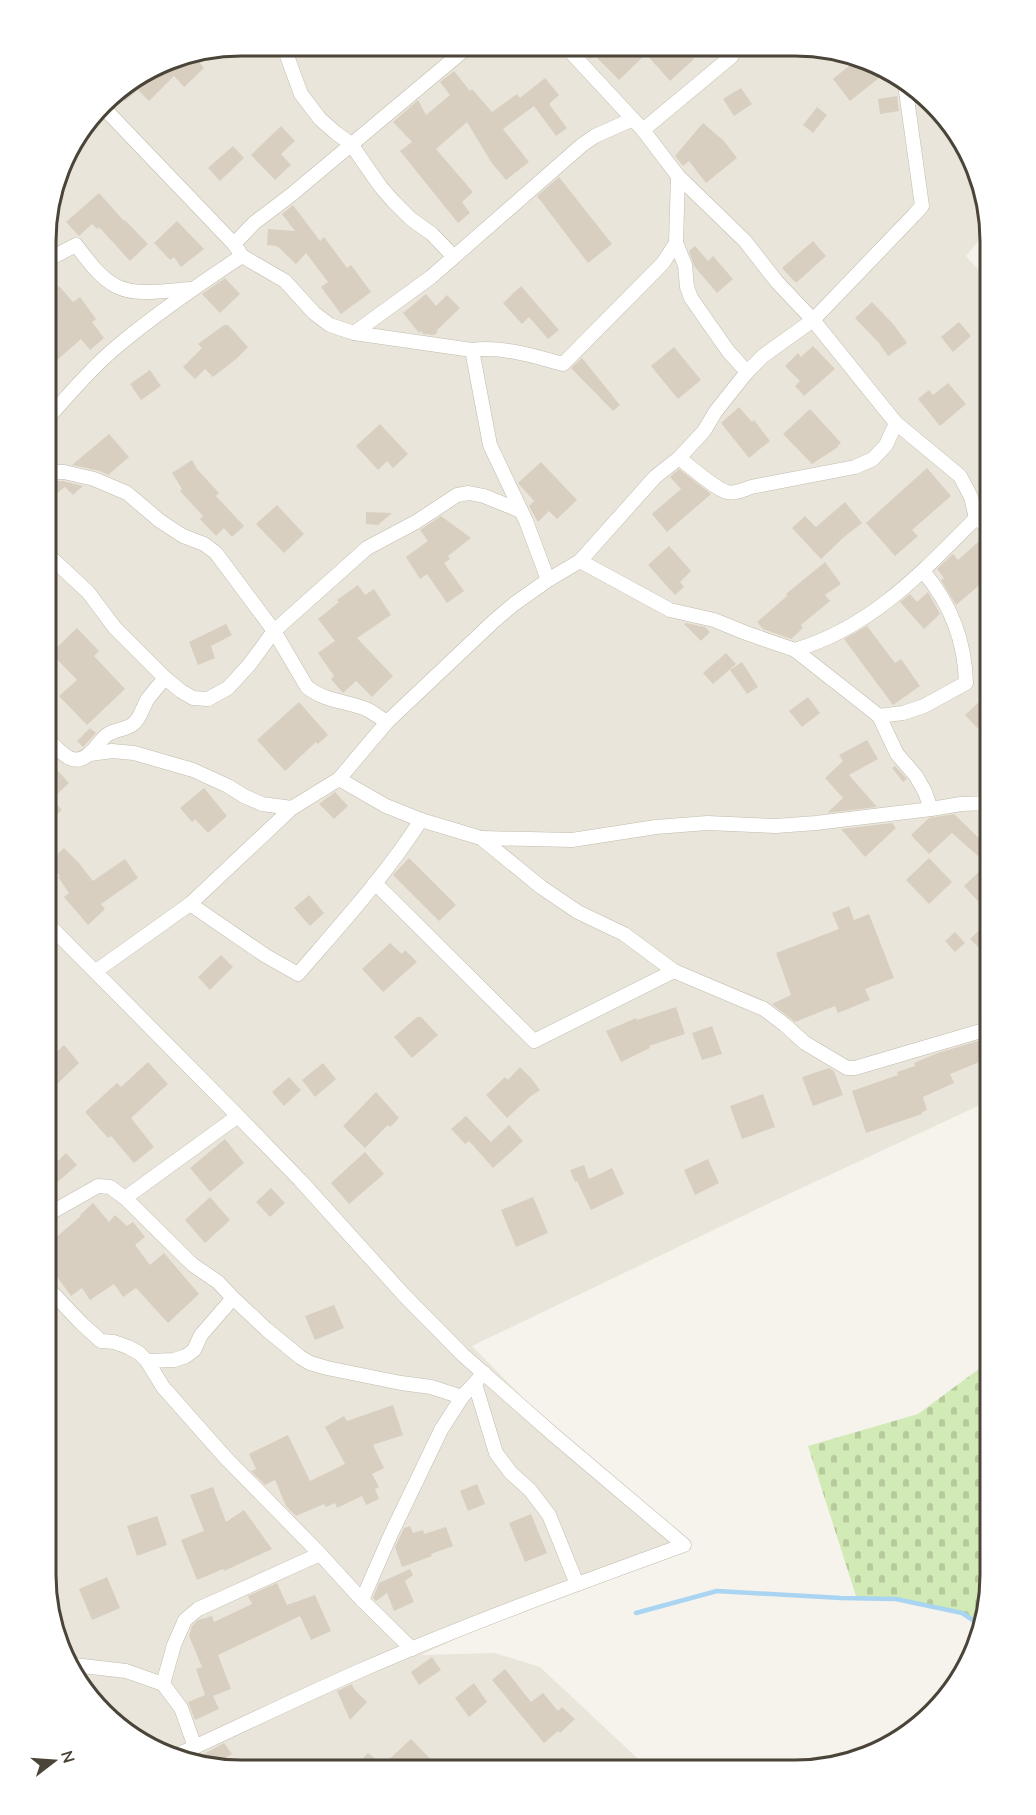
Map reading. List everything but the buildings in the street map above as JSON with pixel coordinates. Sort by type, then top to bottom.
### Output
[{"type":"street","points":[[287,56],[301,94],[321,119],[351,144],[393,201],[411,219],[432,234],[454,257]]},
{"type":"street","points":[[234,244],[254,223],[291,195],[457,56]]},
{"type":"street","points":[[574,56],[643,130],[678,176],[746,241],[777,282],[813,320],[896,423],[960,477],[971,497],[976,518],[980,521]]},
{"type":"street","points":[[643,130],[732,56]]},
{"type":"street","points":[[96,971],[190,904],[292,807],[339,779],[387,722],[494,621],[548,580],[580,561],[655,477],[679,458],[704,431],[716,411],[747,372],[772,349],[813,320],[922,206],[906,93]]},
{"type":"street","points":[[108,112],[234,244],[242,256],[285,281],[314,313],[330,325],[354,333],[472,350],[487,348],[513,351],[563,364],[655,271],[676,243]]},
{"type":"street","points":[[354,333],[431,277],[582,145],[595,136],[633,119]]},
{"type":"street","points":[[678,176],[676,243],[685,265],[687,287],[691,298],[728,351],[747,372]]},
{"type":"street","points":[[56,255],[76,245],[104,278],[129,291],[191,289]]},
{"type":"street","points":[[56,409],[113,350],[191,289],[242,256]]},
{"type":"street","points":[[472,350],[490,445],[521,511],[548,580]]},
{"type":"street","points":[[679,458],[728,493],[855,467],[873,459],[886,445],[896,423]]},
{"type":"street","points":[[56,472],[94,479],[127,493],[183,536],[204,544],[228,568],[274,631],[307,687],[314,694],[366,709],[387,722]]},
{"type":"street","points":[[56,562],[88,592],[115,628],[165,678],[193,698],[208,699],[228,688],[249,665],[274,631],[367,548],[416,522],[457,495],[470,493],[484,496],[521,511]]},
{"type":"street","points":[[795,650],[832,637],[900,592],[976,518]]},
{"type":"street","points":[[580,561],[670,610],[714,620],[795,650],[879,716],[897,754],[916,776],[925,792],[931,809]]},
{"type":"street","points":[[879,716],[903,713],[924,706],[966,683],[966,664],[960,635],[947,605],[935,584],[924,571]]},
{"type":"street","points":[[90,754],[105,736],[132,726],[146,701],[165,678]]},
{"type":"street","points":[[56,748],[70,760],[79,760],[90,754],[112,751],[134,753],[193,770],[262,804],[292,807]]},
{"type":"street","points":[[339,779],[386,806],[481,838],[572,840],[656,827],[707,823],[776,826],[806,824],[980,803]]},
{"type":"street","points":[[190,904],[266,956],[298,974],[375,883],[422,820]]},
{"type":"street","points":[[481,838],[578,912],[624,934],[674,971],[764,1009],[805,1043],[847,1068],[855,1068],[980,1031]]},
{"type":"street","points":[[375,883],[534,1041],[674,971]]},
{"type":"street","points":[[56,932],[300,1180],[403,1294],[463,1355],[480,1378],[684,1545],[412,1649],[187,1751]]},
{"type":"street","points":[[125,1198],[238,1116]]},
{"type":"street","points":[[56,1210],[98,1186],[110,1187],[125,1198],[193,1265],[218,1282],[266,1329],[310,1363],[400,1383],[431,1387],[462,1397]]},
{"type":"street","points":[[56,1296],[101,1341],[114,1342],[139,1353],[147,1361],[163,1387],[224,1456],[412,1649]]},
{"type":"street","points":[[147,1361],[174,1360],[186,1356],[194,1350],[201,1335],[233,1298]]},
{"type":"street","points":[[362,1600],[441,1430],[462,1397],[480,1378]]},
{"type":"street","points":[[480,1378],[496,1453],[510,1473],[530,1490],[549,1515],[577,1584]]},
{"type":"street","points":[[163,1684],[174,1645],[185,1620],[198,1609],[320,1554]]},
{"type":"street","points":[[81,1666],[126,1671],[163,1684],[181,1708],[195,1747]]},
{"type":"shaded area","points":[[808,56],[832,59],[855,65],[898,87],[917,101],[935,119],[949,138],[971,181],[979,216],[980,239],[966,256],[980,272],[980,1105],[472,1346],[561,1436],[684,1545],[534,1603],[421,1655],[495,1653],[540,1667],[639,1760],[240,1760],[193,1753],[159,1740],[138,1728],[119,1714],[101,1696],[75,1656],[65,1634],[59,1611],[56,1587],[57,216],[65,181],[80,148],[101,119],[119,101],[148,80],[181,65],[216,57]]},
{"type":"green space","points":[[980,1368],[980,1587],[974,1621],[962,1613],[896,1599],[857,1599],[808,1446],[918,1414]]},
{"type":"waterway","points":[[636,1613],[717,1591],[896,1599],[962,1613],[974,1621]]}]
